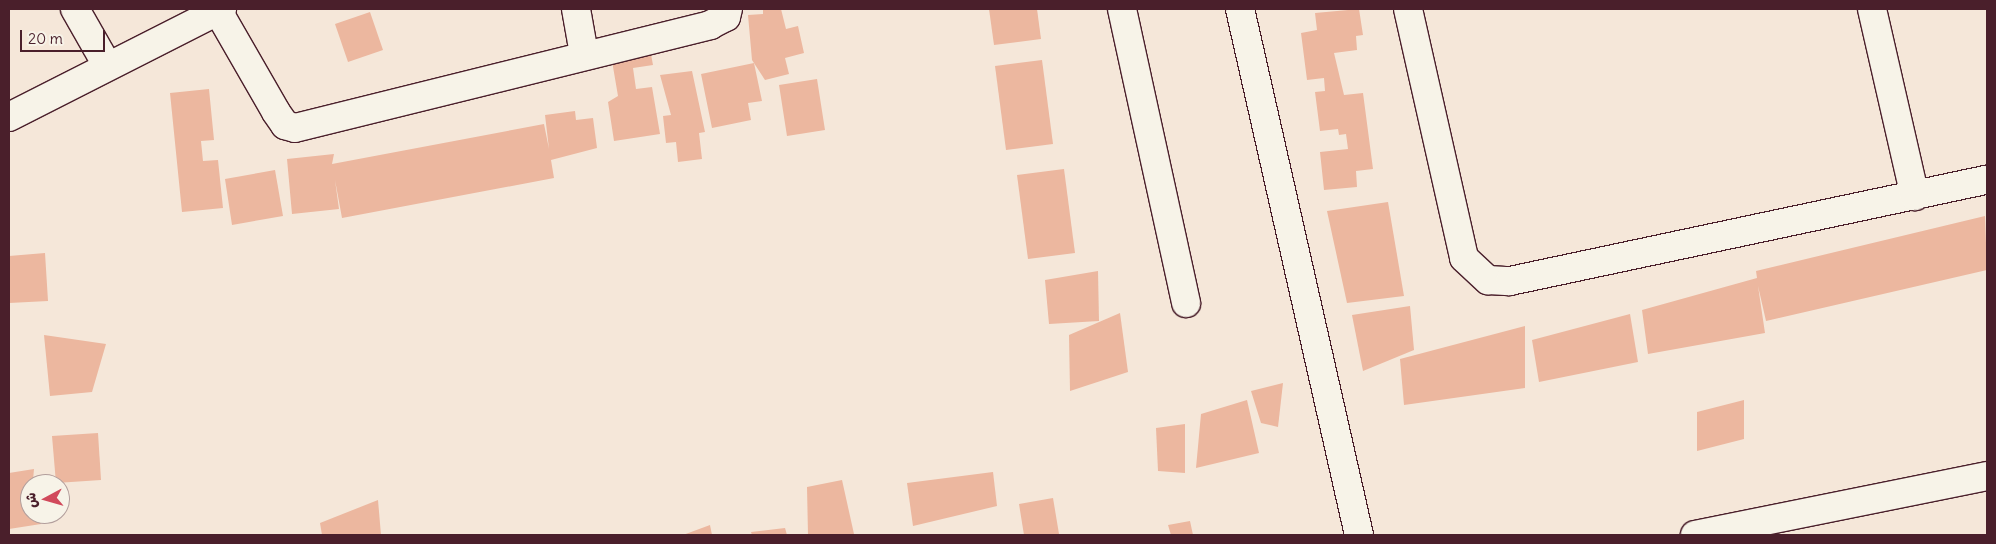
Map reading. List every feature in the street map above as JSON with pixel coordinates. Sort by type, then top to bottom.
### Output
[{"type":"street","points":[[75,9],[107,65]]},
{"type":"street","points":[[576,9],[584,54]]},
{"type":"street","points":[[9,117],[107,65],[220,10],[289,128],[306,128],[584,54],[710,25],[726,16],[728,9]]},
{"type":"street","points":[[1122,9],[1186,303]]},
{"type":"street","points":[[1240,9],[1359,535]]},
{"type":"street","points":[[1408,9],[1464,258],[1488,280],[1510,281],[1987,180]]},
{"type":"street","points":[[1872,9],[1915,196]]},
{"type":"street","points":[[1696,535],[1987,476]]},
{"type":"building","points":[[763,9],[781,9],[786,29],[798,26],[804,53],[785,58],[789,74],[765,80],[752,60],[748,15],[763,14]]},
{"type":"building","points":[[989,9],[1037,9],[1041,39],[994,45]]},
{"type":"building","points":[[1359,9],[1363,35],[1356,36],[1357,50],[1334,53],[1344,95],[1363,93],[1373,169],[1356,171],[1357,187],[1324,190],[1320,152],[1348,149],[1346,134],[1339,135],[1338,129],[1320,131],[1315,92],[1325,91],[1324,78],[1307,80],[1301,33],[1317,30],[1315,13]]},
{"type":"building","points":[[370,12],[383,50],[348,62],[335,24]]},
{"type":"building","points":[[650,49],[653,65],[633,68],[636,89],[652,87],[660,134],[614,141],[608,102],[618,96],[611,55]]},
{"type":"building","points":[[1042,60],[1053,144],[1006,150],[995,66]]},
{"type":"building","points":[[754,63],[762,101],[748,103],[751,120],[712,128],[701,74]]},
{"type":"building","points":[[692,71],[705,132],[699,133],[702,159],[678,162],[676,142],[666,143],[663,116],[671,115],[660,75]]},
{"type":"building","points":[[817,79],[825,130],[787,136],[779,85]]},
{"type":"building","points":[[209,89],[214,140],[201,141],[203,161],[218,160],[223,208],[182,212],[170,93]]},
{"type":"building","points":[[575,111],[576,120],[593,118],[597,148],[551,160],[554,178],[342,218],[335,180],[339,209],[292,214],[287,159],[334,154],[332,164],[544,124],[549,149],[545,115]]},
{"type":"building","points":[[1064,169],[1075,253],[1028,259],[1017,175]]},
{"type":"building","points":[[275,170],[283,216],[232,225],[225,179]]},
{"type":"building","points":[[1388,202],[1404,296],[1347,303],[1327,211]]},
{"type":"building","points":[[1985,216],[1987,270],[1766,321],[1758,286],[1765,333],[1648,354],[1642,310],[1757,278],[1756,271]]},
{"type":"building","points":[[45,253],[48,301],[9,303],[9,256]]},
{"type":"building","points":[[1098,271],[1099,321],[1049,324],[1045,280]]},
{"type":"building","points":[[1410,306],[1414,350],[1363,371],[1352,315]]},
{"type":"building","points":[[1120,313],[1128,372],[1070,391],[1069,335]]},
{"type":"building","points":[[1630,314],[1638,362],[1539,382],[1532,340]]},
{"type":"building","points":[[1525,326],[1525,388],[1404,405],[1400,359]]},
{"type":"building","points":[[44,335],[106,344],[92,392],[50,396]]},
{"type":"building","points":[[1283,383],[1278,427],[1261,423],[1251,391]]},
{"type":"building","points":[[1247,400],[1259,453],[1196,468],[1201,414]]},
{"type":"building","points":[[1744,400],[1744,439],[1697,451],[1697,412]]},
{"type":"building","points":[[1185,424],[1185,473],[1158,471],[1156,428]]},
{"type":"building","points":[[98,433],[101,480],[70,482],[70,474],[55,474],[52,436]]},
{"type":"building","points":[[34,469],[34,474],[20,474],[20,524],[41,524],[9,529],[9,473]]},
{"type":"building","points":[[993,472],[997,506],[913,526],[907,483]]},
{"type":"building","points":[[842,480],[854,534],[808,535],[807,487]]},
{"type":"building","points":[[1053,498],[1059,534],[1024,535],[1019,504]]},
{"type":"building","points":[[378,500],[381,535],[322,535],[320,523]]},
{"type":"building","points":[[1190,521],[1193,535],[1171,535],[1168,525]]},
{"type":"building","points":[[710,525],[712,535],[683,535]]},
{"type":"building","points":[[785,528],[787,535],[752,535],[751,532]]}]
